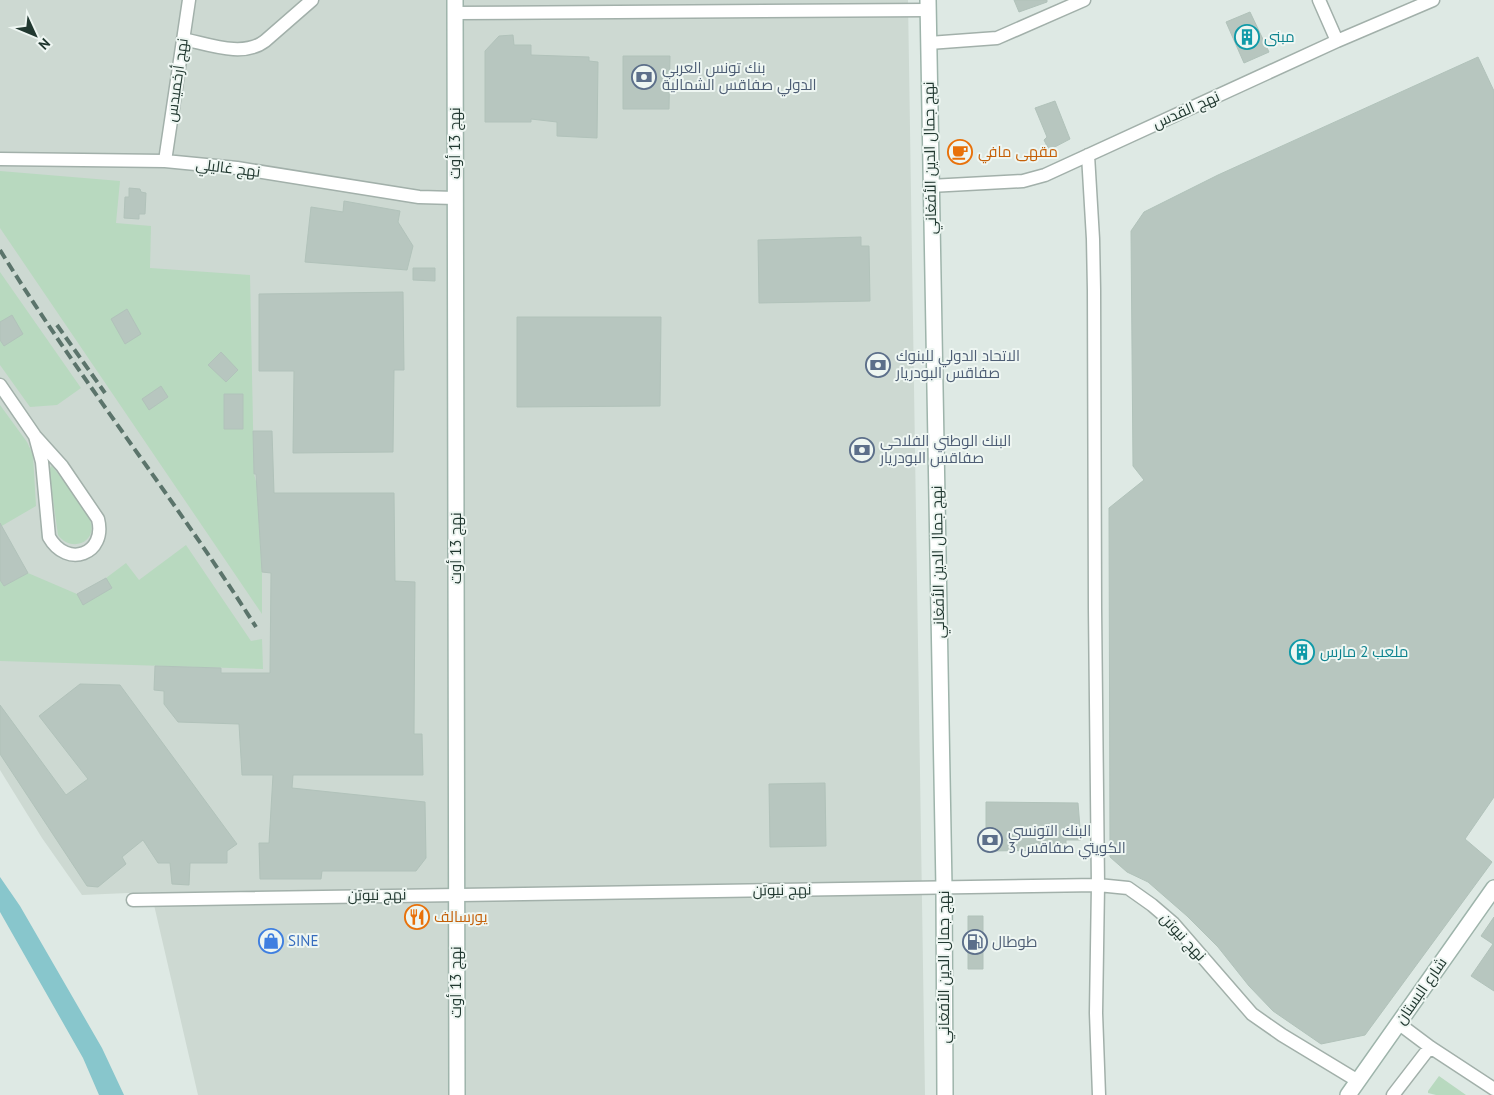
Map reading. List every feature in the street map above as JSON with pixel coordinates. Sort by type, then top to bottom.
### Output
[{"type":"main road","name":"نهج جمال الدين الأفغاني","points":[[928,5],[944,888],[945,1095]]},
{"type":"main road","name":"نهج 13 أوت","points":[[455,6],[457,1095]]},
{"type":"main road","name":"شارع البستان","points":[[1348,1095],[1494,888]]},
{"type":"street","name":"نهج أرخميدس","points":[[165,160],[189,0]]},
{"type":"street","points":[[183,39],[234,49],[251,48],[265,41],[312,0]]},
{"type":"street","points":[[929,43],[997,38],[1068,3],[1084,0]]},
{"type":"street","points":[[1319,0],[1337,41]]},
{"type":"street","name":"نهج القدس","points":[[930,186],[1023,181],[1045,175],[1337,41],[1433,0]]},
{"type":"street","points":[[455,6],[928,5]]},
{"type":"street","points":[[1088,155],[1094,239],[1094,609],[1098,885],[1096,1013],[1099,1095]]},
{"type":"street","name":"نهج غاليلي","points":[[0,159],[165,160],[237,168],[419,197],[455,198]]},
{"type":"street","points":[[0,385],[35,436],[62,466],[98,519],[100,526],[97,542],[84,553],[76,555],[60,551],[50,537],[42,462],[35,436]]},
{"type":"street","name":"نهج نيوتن","points":[[133,900],[1098,885],[1128,888],[1173,923],[1252,1014],[1282,1035],[1358,1081]]},
{"type":"street","points":[[1398,1024],[1492,1091]]},
{"type":"street","points":[[1393,1095],[1430,1047]]},
{"type":"shaded area","points":[[0,0],[908,0],[925,1095],[198,1095],[151,892],[82,895],[42,838],[0,770]]},
{"type":"green space","points":[[0,171],[120,181],[116,223],[151,226],[150,268],[250,275],[254,474],[257,485],[262,572],[262,614],[0,228]]},
{"type":"green space","points":[[0,272],[81,388],[57,405],[30,407],[0,365]]},
{"type":"green space","points":[[0,405],[27,442],[33,455],[36,506],[0,527]]},
{"type":"green space","points":[[51,466],[80,503],[89,518],[92,530],[86,541],[75,544],[69,543],[58,535],[49,471]]},
{"type":"green space","points":[[186,545],[251,641],[262,639],[263,669],[0,661],[0,580],[4,586],[28,573],[77,594],[83,604],[111,588],[106,578],[126,563],[139,580]]},
{"type":"green space","points":[[1439,1076],[1466,1095],[1436,1095],[1428,1093]]},
{"type":"water","points":[[0,877],[20,906],[102,1048],[124,1095],[99,1095],[83,1058],[0,912]]},
{"type":"building","points":[[1014,0],[1047,0],[1047,2],[1019,12]]},
{"type":"building","name":"مبنى","points":[[1250,12],[1269,52],[1244,63],[1226,22]]},
{"type":"building","points":[[513,35],[514,45],[531,45],[531,55],[589,57],[589,61],[598,62],[597,138],[557,136],[557,122],[531,119],[531,122],[485,122],[485,51],[499,36]]},
{"type":"building","points":[[623,56],[670,56],[669,109],[623,109]]},
{"type":"building","name":"ملعب 2 مارس","points":[[1478,57],[1494,91],[1494,797],[1465,839],[1492,862],[1365,1035],[1321,1044],[1273,1011],[1249,986],[1218,947],[1187,916],[1148,882],[1127,872],[1110,857],[1109,508],[1144,480],[1133,466],[1131,231],[1144,212],[1218,175]]},
{"type":"building","points":[[1055,101],[1070,139],[1049,150],[1044,140],[1047,137],[1035,108]]},
{"type":"building","points":[[129,188],[140,189],[141,192],[146,193],[145,214],[139,214],[139,219],[124,218],[125,197],[129,197]]},
{"type":"building","points":[[344,201],[400,211],[398,222],[413,246],[407,270],[305,262],[311,207],[343,212]]},
{"type":"building","points":[[861,237],[861,246],[869,246],[870,301],[759,303],[758,240]]},
{"type":"building","points":[[413,268],[435,268],[435,281],[413,280]]},
{"type":"building","points":[[403,292],[404,370],[394,370],[393,452],[293,453],[294,371],[259,371],[259,294]]},
{"type":"building","points":[[127,309],[141,334],[125,344],[111,319]]},
{"type":"building","points":[[12,315],[23,334],[4,346],[0,340],[0,322]]},
{"type":"building","points":[[517,317],[661,317],[660,406],[517,407]]},
{"type":"building","points":[[221,352],[238,370],[226,382],[208,365]]},
{"type":"building","points":[[161,386],[168,397],[149,410],[142,399]]},
{"type":"building","points":[[224,394],[243,394],[243,429],[224,429]]},
{"type":"building","points":[[253,431],[272,431],[274,493],[394,493],[395,581],[415,582],[414,734],[422,734],[423,775],[293,775],[292,788],[425,802],[426,858],[416,871],[322,871],[321,879],[260,879],[259,843],[269,843],[273,775],[242,775],[239,724],[178,722],[164,704],[164,691],[154,690],[155,666],[221,668],[221,673],[270,673],[271,573],[262,572],[256,474],[254,474]]},
{"type":"building","points":[[0,523],[28,573],[4,586],[0,580]]},
{"type":"building","points":[[106,578],[112,588],[83,605],[77,594]]},
{"type":"building","points":[[80,684],[120,685],[237,844],[227,851],[227,863],[190,863],[189,885],[172,884],[170,863],[158,863],[143,840],[122,857],[126,864],[98,887],[87,886],[0,754],[0,705],[66,795],[88,779],[39,716]]},
{"type":"building","points":[[825,783],[826,846],[770,847],[769,784]]},
{"type":"building","points":[[986,802],[1078,803],[1081,840],[1066,840],[1066,850],[986,851]]},
{"type":"building","points":[[968,916],[983,916],[983,969],[968,969]]},
{"type":"building","points":[[1494,917],[1494,991],[1471,976],[1493,944],[1481,936]]},
{"type":"railway","points":[[0,250],[62,346],[193,532],[256,627]]},
{"type":"railway","points":[[57,325],[105,393]]},
{"type":"place","name":"مبنى","points":[[1247,37]]},
{"type":"place","name":"بنك تونس العربي الدولي صفاقس الشمالية","points":[[644,77]]},
{"type":"place","name":"مقهى مافي","points":[[960,152]]},
{"type":"place","name":"الاتحاد الدولي للبنوك صفاقس البودريار","points":[[878,365]]},
{"type":"place","name":"البنك الوطني الفلاحي صفاقس البودريار","points":[[862,450]]},
{"type":"place","name":"ملعب 2 مارس","points":[[1302,652]]},
{"type":"place","name":"البنك التونسي الكويتي صفاقس 3","points":[[990,840]]},
{"type":"place","name":"يورسالف","points":[[417,917]]},
{"type":"place","name":"SINE","points":[[271,941]]},
{"type":"place","name":"طوطال","points":[[975,942]]}]
